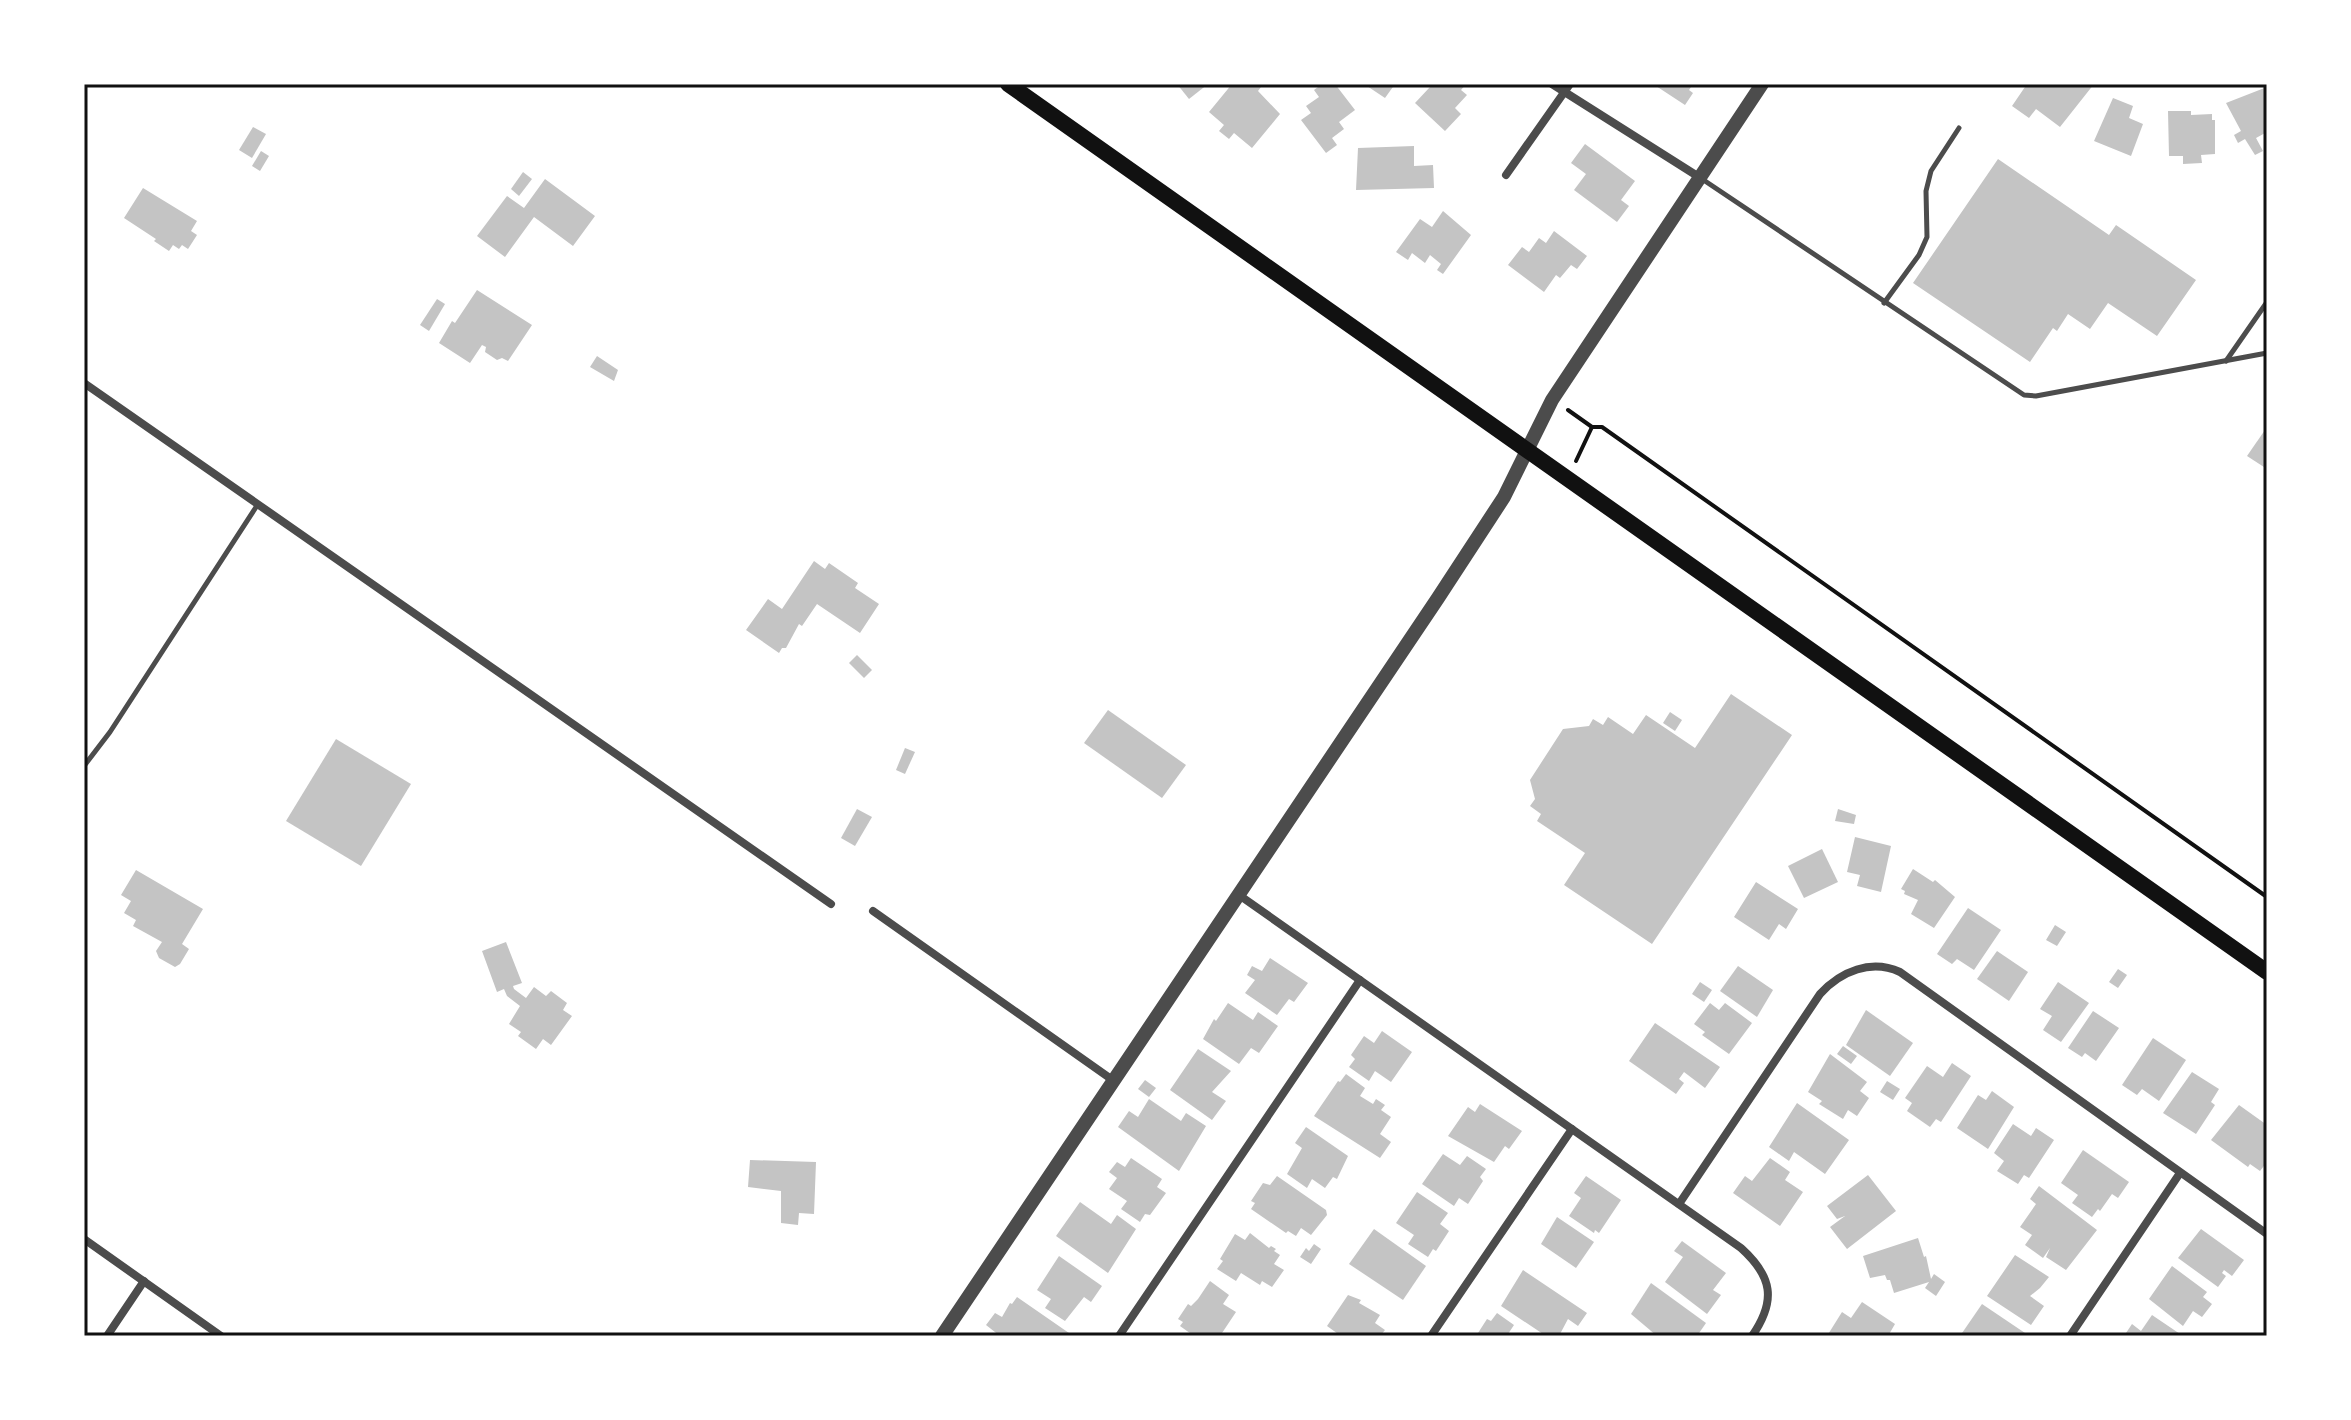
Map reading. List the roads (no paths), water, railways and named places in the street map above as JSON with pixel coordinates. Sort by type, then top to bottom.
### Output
[{"type":"main road","points":[[1008,84],[2267,972]]},
{"type":"street","points":[[1552,84],[1568,88],[1699,177]]},
{"type":"street","points":[[942,1336],[1447,585],[1504,497],[1552,400],[1762,84]]},
{"type":"street","points":[[1506,175],[1568,88]]},
{"type":"street","points":[[84,383],[831,904]]},
{"type":"street","points":[[1239,895],[1741,1248],[1765,1274],[1768,1284],[1767,1303],[1752,1336]]},
{"type":"street","points":[[873,911],[1114,1081]]},
{"type":"street","points":[[1679,1204],[1820,994],[1830,983],[1852,971],[1883,966],[1900,972],[2267,1234]]},
{"type":"street","points":[[1119,1336],[1360,980]]},
{"type":"street","points":[[1431,1336],[1572,1129]]},
{"type":"street","points":[[2070,1336],[2180,1173]]},
{"type":"street","points":[[84,1239],[221,1336]]},
{"type":"street","points":[[107,1336],[144,1281]]},
{"type":"lane","points":[[1884,303],[1919,255],[1927,237],[1926,191],[1931,171],[1959,128]]},
{"type":"lane","points":[[1699,177],[2024,395],[2036,396],[2267,353]]},
{"type":"lane","points":[[2226,362],[2267,302]]},
{"type":"lane","points":[[84,766],[110,732],[258,504]]}]
